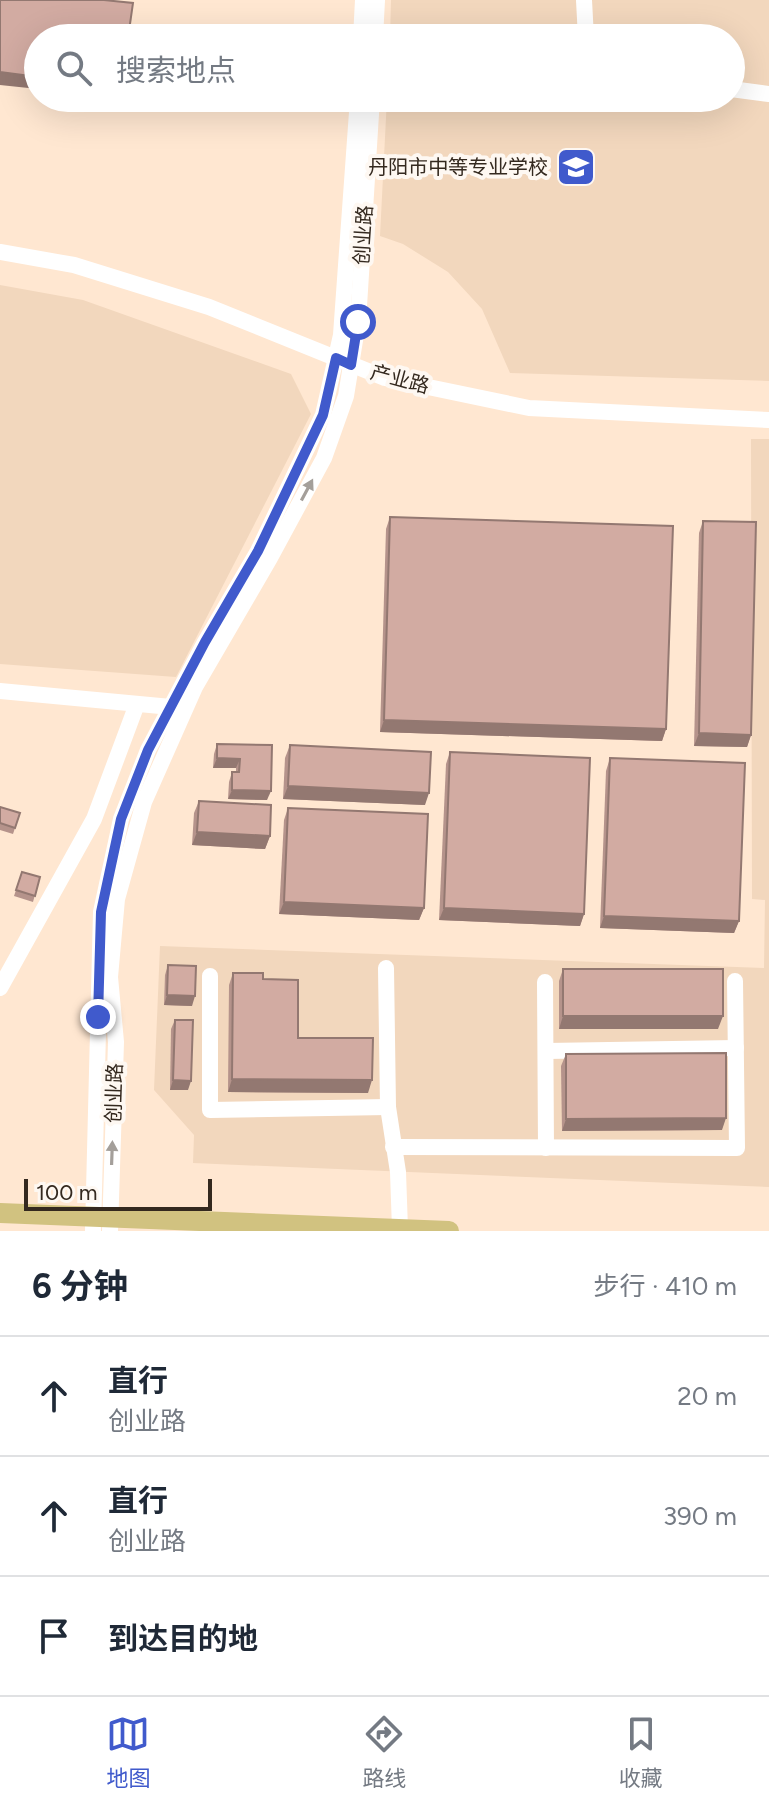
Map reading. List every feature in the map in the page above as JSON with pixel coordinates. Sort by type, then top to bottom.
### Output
[{"type":"main road","points":[[0,1213],[102,1224],[449,1231]]},
{"type":"street","points":[[362,24],[363,0]]},
{"type":"street","points":[[376,24],[377,0]]},
{"type":"street","points":[[584,0],[585,24]]},
{"type":"street","points":[[745,91],[769,94]]},
{"type":"street","name":"创业路","points":[[102,1224],[116,1042],[110,977],[117,899],[144,802],[195,687],[324,458],[346,396],[341,335],[357,112]]},
{"type":"street","name":"创业路","points":[[102,1224],[101,912],[121,819],[148,750],[265,538],[323,415],[358,322],[371,112]]},
{"type":"street","name":"产业路","points":[[0,252],[74,265],[194,302],[385,378],[529,408],[769,420]]},
{"type":"street","points":[[0,691],[171,707]]},
{"type":"street","points":[[0,988],[94,819],[137,704]]},
{"type":"street","points":[[386,968],[388,1107],[398,1172],[400,1229]]},
{"type":"street","points":[[210,976],[210,1110],[388,1107]]},
{"type":"street","points":[[393,1147],[737,1148],[735,981]]},
{"type":"street","points":[[545,982],[546,1148]]},
{"type":"street","points":[[546,1051],[736,1048]]},
{"type":"shaded area","name":"丹阳市中等专业学校","points":[[391,0],[769,0],[769,381],[510,373],[482,309],[448,272],[403,244],[380,236],[386,112],[745,112],[745,24],[390,24]]},
{"type":"shaded area","points":[[0,285],[83,300],[291,374],[311,414],[176,677],[0,664]]},
{"type":"shaded area","points":[[751,439],[769,439],[769,1187],[193,1163],[194,1135],[154,1090],[160,946],[764,968],[765,900],[752,899]]},
{"type":"building","points":[[0,0],[133,3],[130,24],[24,24],[24,75],[0,72]]},
{"type":"building","points":[[390,517],[673,526],[666,729],[384,720]]},
{"type":"building","points":[[703,521],[756,522],[751,735],[699,733]]},
{"type":"building","points":[[217,744],[272,745],[271,791],[232,790],[232,772],[239,772],[240,759],[217,758]]},
{"type":"building","points":[[290,745],[431,752],[429,793],[288,786]]},
{"type":"building","points":[[450,752],[590,758],[584,914],[444,908]]},
{"type":"building","points":[[610,758],[745,763],[739,921],[604,916]]},
{"type":"building","points":[[199,801],[271,805],[270,836],[197,832]]},
{"type":"building","points":[[0,807],[20,813],[15,828],[0,823]]},
{"type":"building","points":[[288,808],[428,814],[424,908],[284,902]]},
{"type":"building","points":[[22,872],[40,877],[35,896],[16,890]]},
{"type":"building","points":[[168,965],[196,966],[195,996],[167,995]]},
{"type":"building","points":[[563,969],[723,969],[723,1016],[563,1016]]},
{"type":"building","points":[[233,973],[263,973],[263,979],[298,980],[298,1038],[373,1038],[372,1080],[232,1079]]},
{"type":"building","points":[[175,1020],[193,1020],[191,1081],[173,1080]]},
{"type":"building","points":[[726,1053],[726,1118],[566,1119],[566,1054]]},
{"type":"place","name":"丹阳市中等专业学校","points":[[576,167]]},
{"type":"route","points":[[98,1017],[101,912],[121,819],[148,750],[258,551],[323,415],[336,358],[351,365],[358,322]]}]
